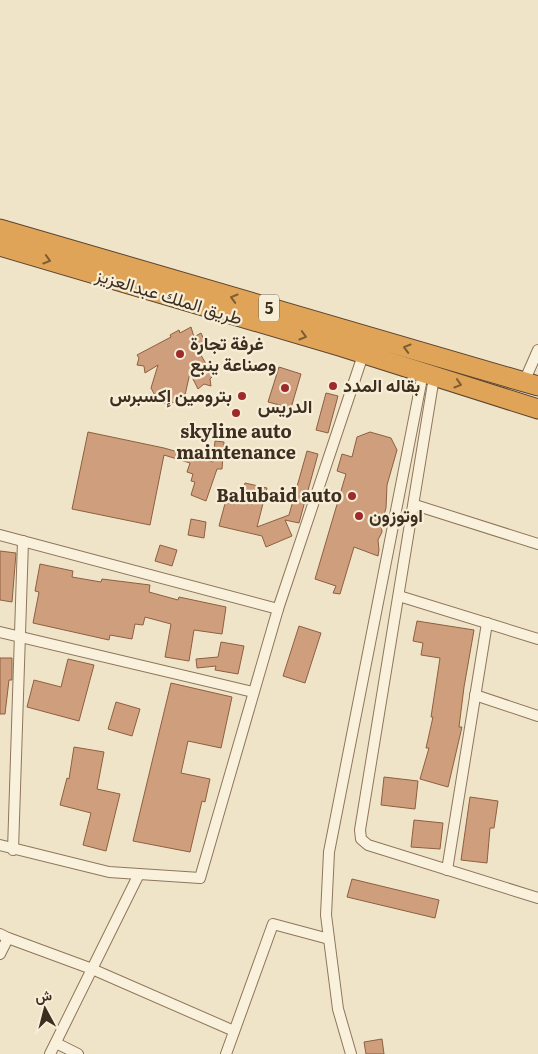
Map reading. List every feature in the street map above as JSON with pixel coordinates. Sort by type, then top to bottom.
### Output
[{"type":"highway","name":"طريق الملك عبدالعزيز","points":[[0,229],[531,384]]},
{"type":"highway","name":"طريق الملك عبدالعزيز","points":[[0,246],[538,409]]},
{"type":"street","points":[[531,384],[538,350]]},
{"type":"street","points":[[0,845],[13,850],[109,872],[200,878],[278,609],[363,355]]},
{"type":"street","points":[[429,375],[415,505],[360,830],[361,839],[368,845],[538,898]]},
{"type":"street","points":[[351,1054],[338,1009],[326,914],[329,852],[429,375]]},
{"type":"street","points":[[415,505],[538,544]]},
{"type":"street","points":[[0,535],[278,609]]},
{"type":"street","points":[[13,850],[23,542]]},
{"type":"street","points":[[399,596],[538,639]]},
{"type":"street","points":[[448,870],[487,623]]},
{"type":"street","points":[[0,632],[253,692]]},
{"type":"street","points":[[475,695],[538,716]]},
{"type":"street","points":[[50,1054],[139,874]]},
{"type":"street","points":[[226,1054],[273,924],[329,939]]},
{"type":"street","points":[[0,954],[4,936],[92,969],[234,1031]]},
{"type":"street","points":[[56,1043],[78,1054]]},
{"type":"building","points":[[191,327],[194,337],[201,333],[206,344],[198,350],[213,376],[210,379],[211,386],[204,384],[198,389],[190,373],[185,395],[176,402],[166,401],[164,404],[162,400],[158,401],[151,388],[158,365],[145,373],[144,366],[137,365],[139,358],[137,355],[171,337],[170,335],[179,330],[180,333]]},
{"type":"building","name":"الدريس","points":[[279,367],[301,374],[291,408],[268,402]]},
{"type":"building","points":[[326,393],[338,396],[328,433],[316,430]]},
{"type":"building","points":[[88,432],[164,448],[213,462],[215,441],[224,442],[222,469],[217,469],[206,501],[191,495],[195,482],[191,481],[193,474],[187,472],[190,463],[164,455],[150,525],[72,509]]},
{"type":"building","name":"اوتوزون","points":[[370,432],[391,438],[397,450],[387,485],[386,508],[381,525],[382,532],[378,540],[378,556],[354,547],[340,594],[333,593],[336,586],[315,579],[346,474],[337,471],[342,454],[352,457],[357,437]]},
{"type":"building","points":[[307,451],[318,454],[299,523],[285,520],[292,536],[266,547],[262,536],[219,526],[227,496],[241,499],[245,483],[267,488],[257,527],[289,515]]},
{"type":"building","points":[[191,519],[206,522],[204,538],[188,535]]},
{"type":"building","points":[[160,545],[177,550],[172,566],[155,561]]},
{"type":"building","points":[[0,551],[16,553],[12,602],[0,600]]},
{"type":"building","points":[[40,564],[73,571],[72,577],[101,582],[102,579],[150,585],[149,592],[178,600],[179,597],[226,607],[222,634],[194,630],[189,661],[165,657],[171,624],[145,617],[143,625],[135,624],[132,639],[110,635],[109,640],[33,623],[39,592],[35,591]]},
{"type":"building","points":[[417,621],[474,630],[459,727],[462,727],[448,787],[420,779],[429,748],[426,748],[433,717],[431,717],[440,658],[421,655],[423,643],[413,641]]},
{"type":"building","points":[[299,626],[321,633],[305,683],[283,676]]},
{"type":"building","points":[[221,642],[244,646],[238,674],[215,670],[216,666],[197,668],[196,659],[218,657]]},
{"type":"building","points":[[0,658],[12,658],[12,680],[9,680],[5,714],[0,714]]},
{"type":"building","points":[[68,659],[94,665],[79,721],[27,707],[34,680],[61,687]]},
{"type":"building","points":[[171,683],[232,697],[221,748],[188,741],[181,773],[210,779],[205,802],[202,801],[190,852],[133,841]]},
{"type":"building","points":[[116,702],[140,709],[132,736],[108,729]]},
{"type":"building","points":[[74,747],[104,752],[97,789],[120,794],[106,851],[83,845],[91,813],[60,805],[67,778],[69,779]]},
{"type":"building","points":[[384,777],[418,781],[415,809],[381,805]]},
{"type":"building","points":[[470,797],[498,801],[494,828],[490,828],[487,863],[461,860]]},
{"type":"building","points":[[414,820],[443,823],[440,849],[411,847]]},
{"type":"building","points":[[352,879],[439,900],[435,918],[347,897]]},
{"type":"building","points":[[382,1039],[384,1054],[366,1054],[364,1042]]},
{"type":"place","name":"غرفة تجارة وصناعة ينبع","points":[[180,354]]},
{"type":"place","name":"بقاله المدد","points":[[333,386]]},
{"type":"place","name":"الدريس","points":[[285,388]]},
{"type":"place","name":"بترومين إكسبرس","points":[[242,396]]},
{"type":"place","name":"skyline auto maintenance","points":[[236,413]]},
{"type":"place","name":"Balubaid auto","points":[[352,496]]},
{"type":"place","name":"اوتوزون","points":[[359,516]]}]
